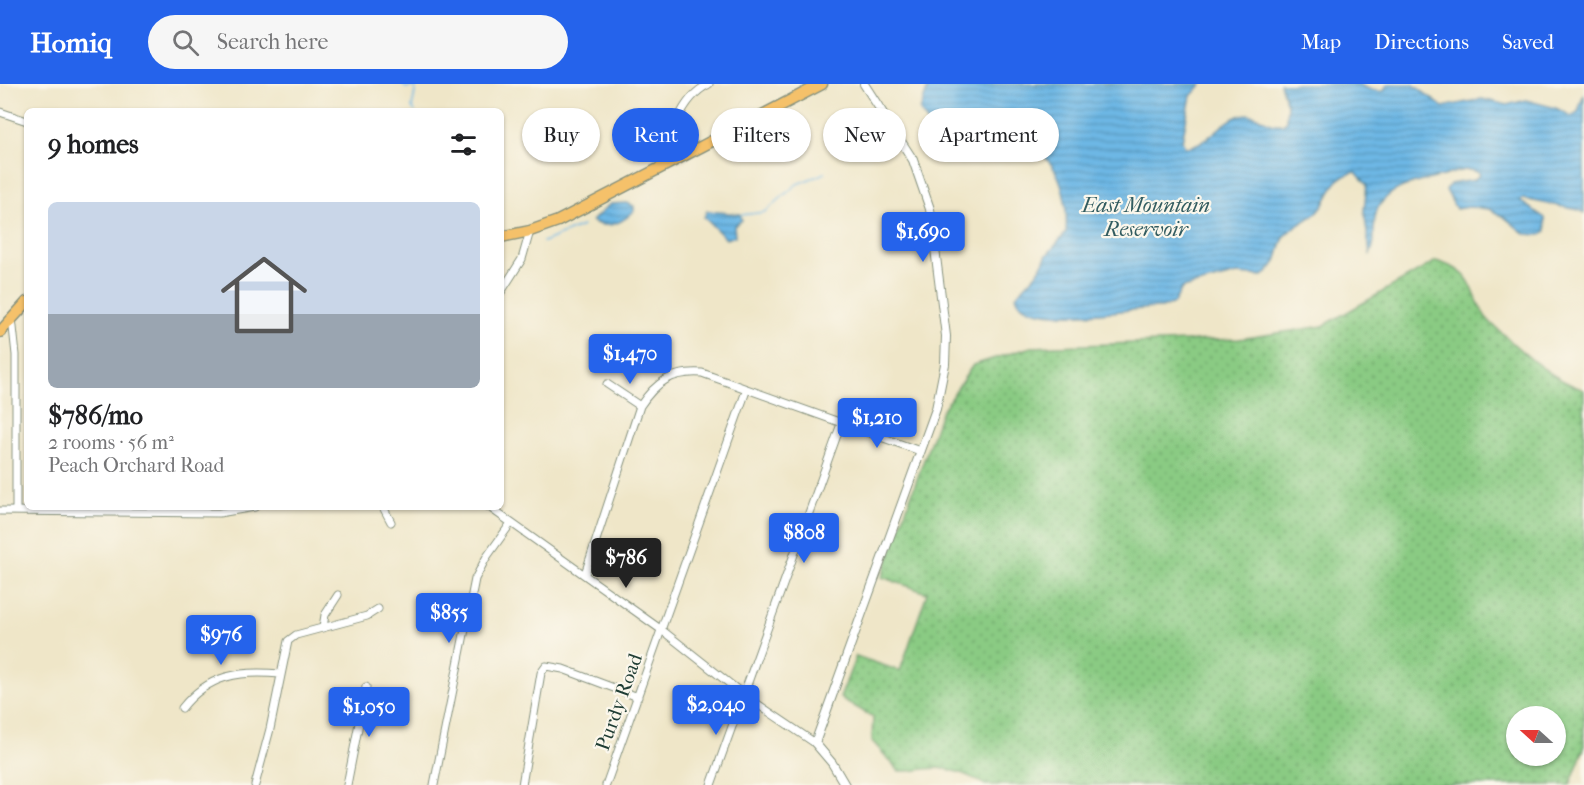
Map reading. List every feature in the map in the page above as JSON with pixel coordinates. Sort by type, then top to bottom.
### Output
[{"type":"main road","points":[[504,236],[530,231],[558,221],[822,84]]},
{"type":"main road","points":[[0,332],[24,305]]},
{"type":"street","points":[[663,167],[668,147],[687,102],[697,90],[710,84]]},
{"type":"street","points":[[815,743],[936,409],[945,364],[946,336],[930,210],[913,160],[864,84]]},
{"type":"street","points":[[0,112],[24,120]]},
{"type":"street","points":[[504,286],[522,259],[530,231]]},
{"type":"street","points":[[12,318],[16,355],[16,510]]},
{"type":"street","points":[[585,574],[640,406],[658,383],[678,373],[702,374],[921,451]]},
{"type":"street","points":[[607,384],[640,406]]},
{"type":"street","name":"Purdy Road","points":[[606,785],[663,631],[746,391]]},
{"type":"street","points":[[711,785],[841,424]]},
{"type":"street","points":[[0,511],[185,510],[219,513],[237,510]]},
{"type":"street","points":[[385,510],[392,522]]},
{"type":"street","points":[[493,510],[663,631],[744,696],[815,743],[832,762],[845,785]]},
{"type":"street","points":[[435,785],[475,579],[486,558],[511,523]]},
{"type":"street","points":[[323,627],[325,615],[338,595]]},
{"type":"street","points":[[255,785],[270,729],[285,648],[290,639],[323,627],[367,616],[378,609]]},
{"type":"street","points":[[522,785],[541,673],[546,666],[563,669],[638,697]]},
{"type":"street","points":[[182,708],[197,690],[234,674],[253,671],[280,674]]},
{"type":"street","points":[[347,785],[366,687]]},
{"type":"green space","points":[[1436,261],[1458,270],[1465,276],[1485,316],[1523,352],[1551,374],[1584,390],[1584,748],[1570,785],[985,785],[963,774],[944,769],[899,771],[872,741],[873,717],[840,698],[856,656],[900,671],[927,593],[882,577],[941,412],[973,365],[1031,347],[1239,339],[1323,326]]},
{"type":"water","name":"East Mountain Reservoir","points":[[929,84],[1202,84],[1191,96],[1182,141],[1185,147],[1201,142],[1227,122],[1242,115],[1253,115],[1272,123],[1283,124],[1286,121],[1287,104],[1280,84],[1357,84],[1384,91],[1387,84],[1413,84],[1443,107],[1482,99],[1507,105],[1526,100],[1556,108],[1571,116],[1578,112],[1584,93],[1584,213],[1579,210],[1523,199],[1520,201],[1545,218],[1546,231],[1541,235],[1525,234],[1504,217],[1489,209],[1469,207],[1456,209],[1446,190],[1450,184],[1474,180],[1480,174],[1470,170],[1459,171],[1405,186],[1383,200],[1374,220],[1374,243],[1370,254],[1364,210],[1367,185],[1356,172],[1341,178],[1333,186],[1319,210],[1288,232],[1282,241],[1273,266],[1263,276],[1237,274],[1182,288],[1174,303],[1162,308],[1082,314],[1039,312],[1024,306],[1016,296],[1038,272],[1047,255],[1066,233],[1065,200],[1061,184],[1049,162],[1059,162],[1059,108],[921,108]]},
{"type":"water","points":[[627,203],[634,206],[634,211],[619,222],[603,225],[592,221],[610,204]]},
{"type":"water","points":[[707,211],[740,214],[742,220],[734,226],[735,236],[726,239],[704,217]]},
{"type":"waterway","points":[[402,84],[406,88],[416,86],[412,108]]},
{"type":"waterway","points":[[741,215],[765,212],[797,184],[825,173]]},
{"type":"waterway","points":[[543,242],[582,226]]}]
